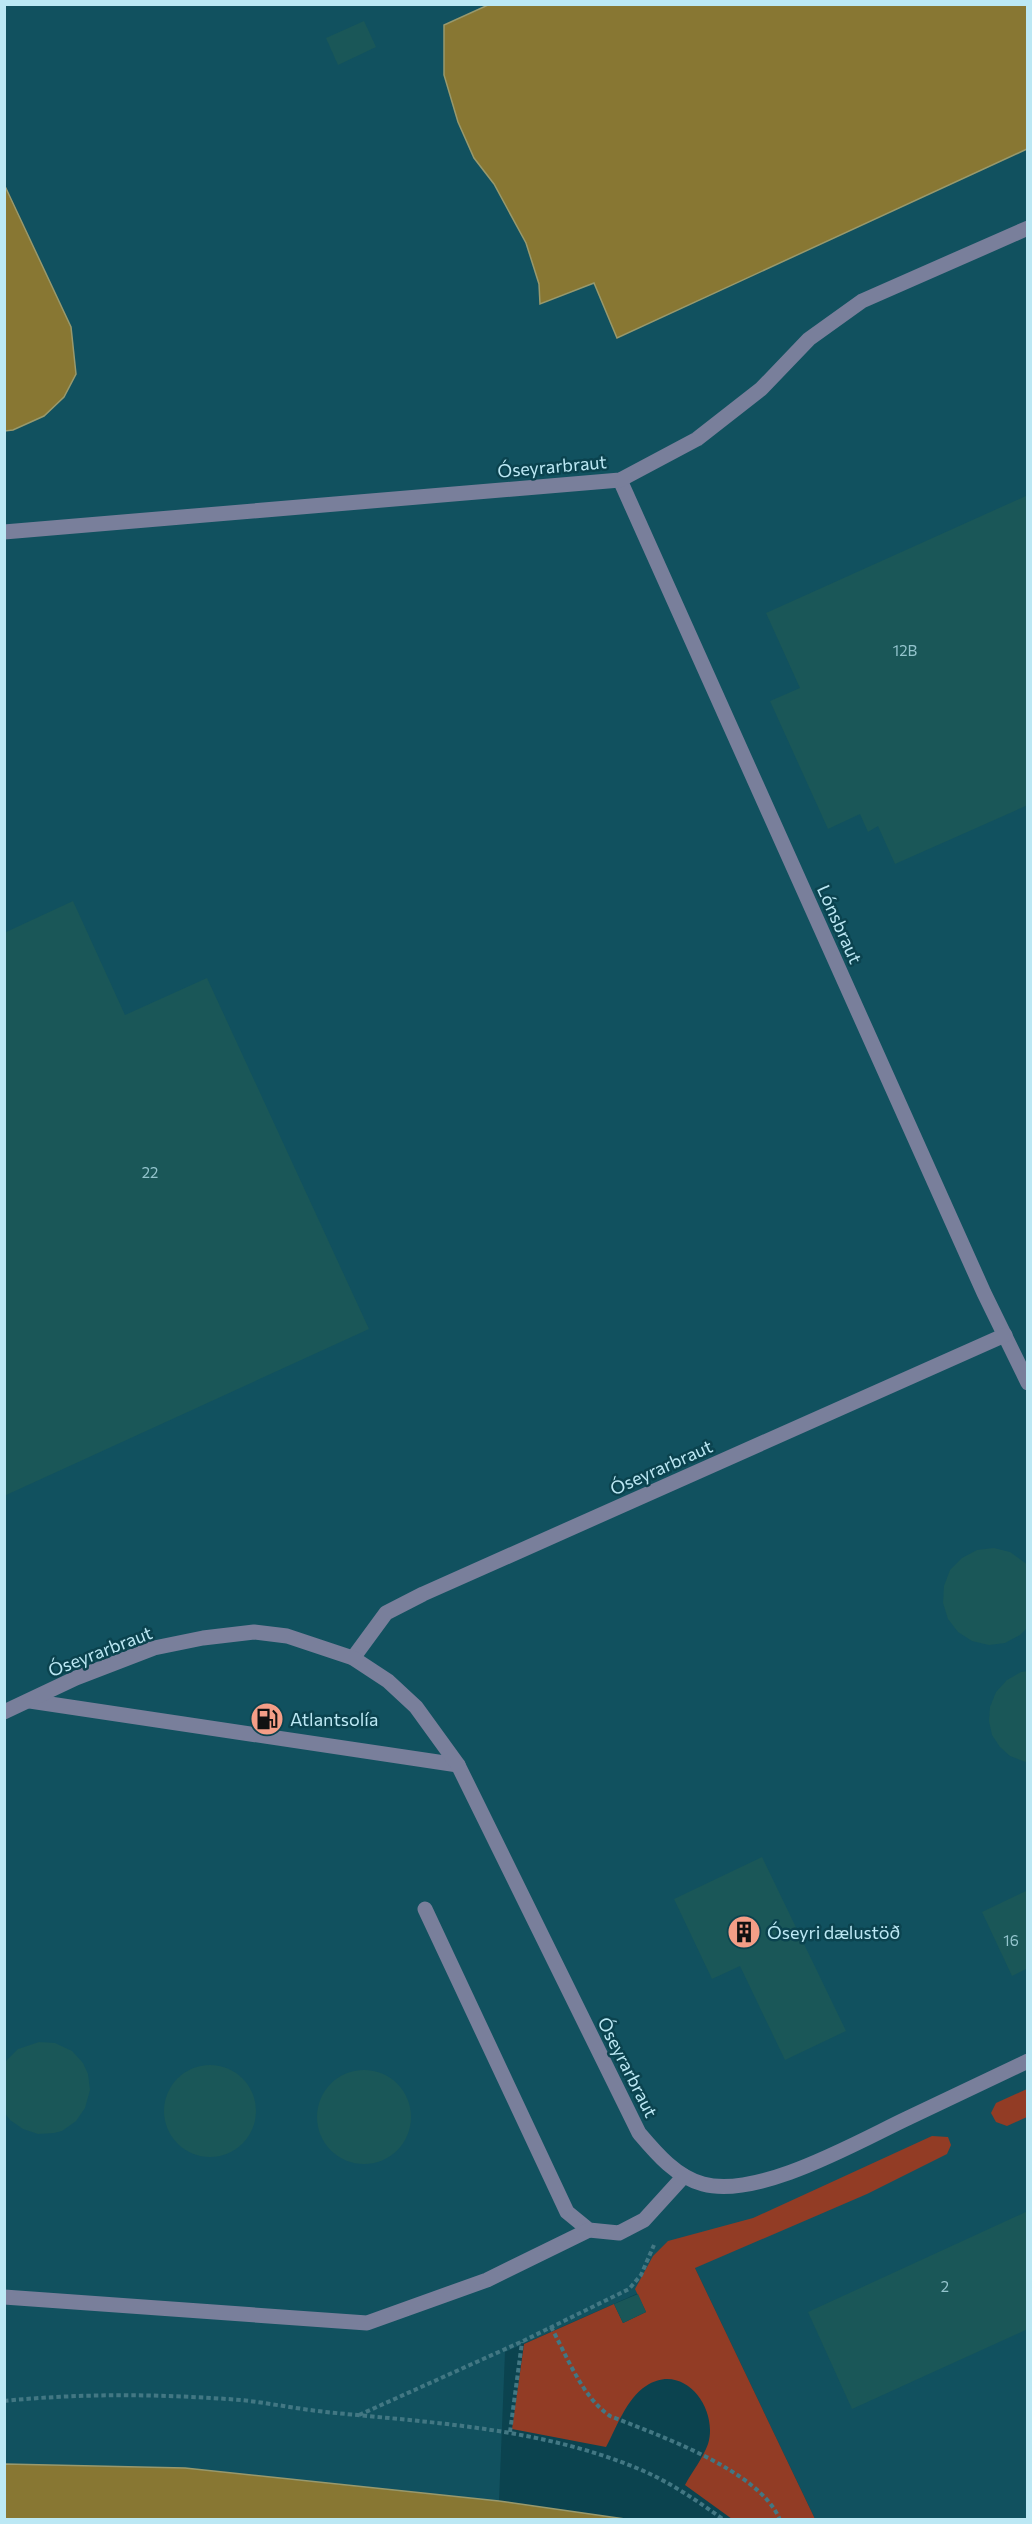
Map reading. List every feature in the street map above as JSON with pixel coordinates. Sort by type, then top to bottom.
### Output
[{"type":"street","name":"Óseyrarbraut","points":[[4,532],[620,480],[698,439],[761,389],[809,339],[862,301],[1028,228]]},
{"type":"street","name":"Lónsbraut","points":[[620,480],[984,1293],[1028,1383]]},
{"type":"street","name":"Óseyrarbraut","points":[[353,1658],[386,1613],[423,1594],[1005,1335]]},
{"type":"street","name":"Óseyrarbraut","points":[[4,1712],[76,1678],[154,1648],[203,1638],[254,1632],[287,1636],[353,1658],[388,1681],[416,1707],[458,1765],[639,2133],[655,2152],[684,2176],[702,2184],[720,2187],[738,2186],[776,2177],[848,2147],[1028,2061]]},
{"type":"street","points":[[30,1701],[458,1765]]},
{"type":"street","points":[[425,1908],[559,2198],[567,2211],[589,2230]]},
{"type":"street","points":[[4,2297],[366,2323],[487,2280],[589,2230],[619,2233],[644,2220],[684,2176]]},
{"type":"path","points":[[358,2415],[523,2341],[629,2289],[641,2275],[658,2235]]},
{"type":"path","points":[[550,2327],[588,2394],[599,2408],[610,2416],[698,2452],[766,2497],[780,2520]]},
{"type":"path","points":[[510,2432],[523,2341]]},
{"type":"path","points":[[4,2401],[110,2394],[243,2400],[510,2432],[599,2454],[647,2472],[690,2495],[724,2520]]},
{"type":"shaded area","points":[[5,5],[488,5],[444,25],[474,158],[494,184],[526,243],[539,284],[540,304],[594,283],[617,338],[1027,149],[1027,2519],[815,2519],[695,2268],[505,2352],[499,2501],[185,2468],[5,2464],[4,431],[13,430],[76,374],[71,327],[5,184]]},
{"type":"shaded area","points":[[488,5],[1027,5],[1027,149],[617,338],[594,283],[540,304],[539,284],[526,243],[494,184],[474,158],[458,122],[444,75],[444,25]]},
{"type":"shaded area","points":[[4,184],[71,327],[76,374],[64,397],[44,416],[13,430],[5,431]]},
{"type":"shaded area","points":[[1027,2089],[1027,2117],[1007,2126],[996,2122],[991,2113],[996,2103]]},
{"type":"shaded area","points":[[932,2136],[948,2137],[951,2145],[947,2154],[867,2194],[695,2268],[815,2519],[732,2519],[685,2485],[706,2449],[710,2430],[703,2403],[685,2384],[673,2379],[660,2380],[646,2386],[633,2398],[606,2447],[512,2429],[524,2344],[614,2304],[623,2323],[646,2312],[635,2289],[653,2256],[668,2241],[753,2218]]},
{"type":"shaded area","points":[[5,2464],[185,2468],[499,2501],[625,2519],[5,2519]]},
{"type":"building","points":[[364,21],[376,47],[338,65],[326,38]]},
{"type":"building","points":[[1028,495],[1028,805],[895,864],[878,826],[868,832],[860,814],[828,829],[770,701],[800,688],[766,613]]},
{"type":"building","points":[[73,901],[125,1015],[207,978],[369,1329],[4,1496],[4,933]]},
{"type":"building","points":[[994,1548],[1010,1552],[1028,1565],[1028,1627],[1020,1635],[1005,1643],[989,1645],[972,1641],[958,1632],[948,1619],[943,1603],[944,1586],[950,1570],[962,1558],[977,1550]]},
{"type":"building","points":[[1028,1671],[1028,1763],[1010,1756],[1000,1747],[992,1735],[989,1721],[990,1707],[996,1692],[1007,1680],[1021,1672]]},
{"type":"building","name":"Óseyri dælustöð","points":[[762,1857],[846,2031],[785,2060],[740,1966],[712,1979],[674,1899]]},
{"type":"building","points":[[1028,1890],[1028,1968],[1012,1976],[982,1912]]},
{"type":"building","points":[[39,2042],[55,2043],[72,2051],[83,2063],[88,2074],[90,2090],[85,2108],[76,2121],[62,2131],[54,2133],[38,2134],[23,2129],[10,2120],[4,2112],[6,2061],[18,2049]]},
{"type":"building","points":[[210,2065],[228,2068],[243,2078],[253,2093],[256,2111],[253,2129],[243,2144],[228,2154],[210,2157],[192,2154],[177,2144],[167,2129],[164,2111],[167,2093],[177,2078],[192,2068]]},
{"type":"building","points":[[364,2070],[382,2073],[397,2084],[408,2099],[411,2117],[408,2135],[397,2150],[382,2161],[364,2164],[346,2161],[331,2150],[320,2135],[317,2117],[320,2099],[331,2084],[346,2073]]},
{"type":"building","points":[[1028,2211],[1028,2329],[852,2409],[808,2312]]},
{"type":"building","points":[[638,2294],[646,2312],[623,2323],[614,2304]]},
{"type":"place","name":"Atlantsolía","points":[[267,1719]]},
{"type":"place","name":"Óseyri dælustöð","points":[[744,1932]]}]
